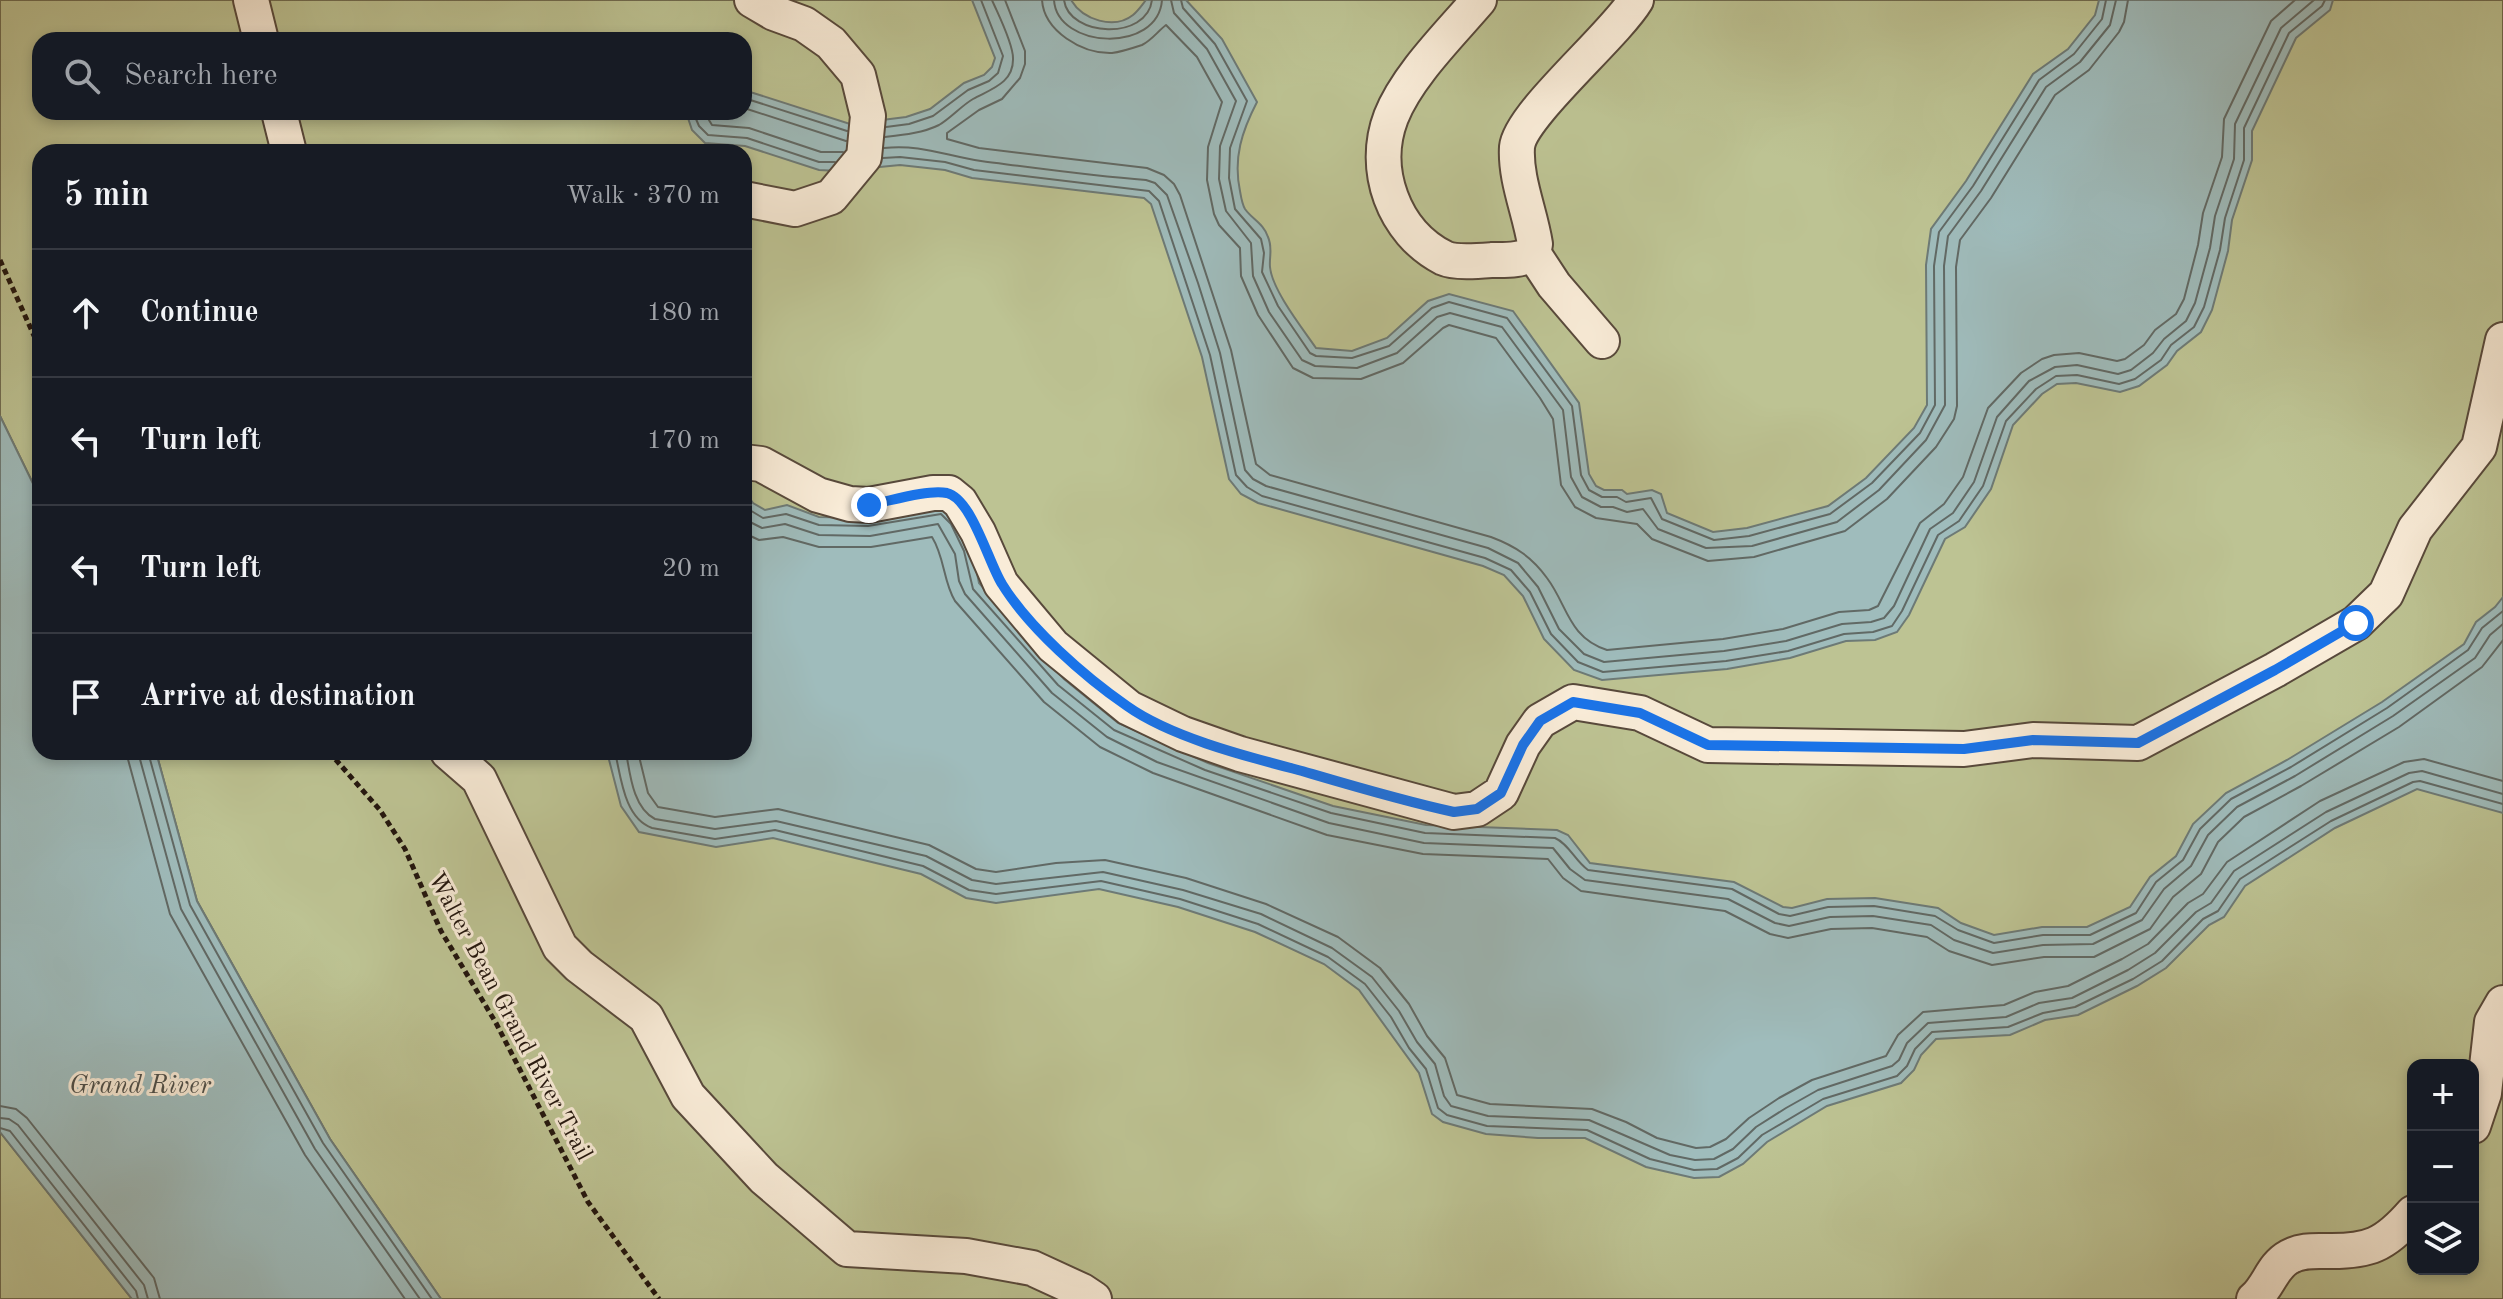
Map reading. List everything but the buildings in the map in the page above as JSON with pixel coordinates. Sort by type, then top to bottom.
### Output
[{"type":"lane","points":[[251,0],[259,32]]},
{"type":"lane","points":[[752,0],[774,13],[804,24],[831,43],[858,75],[868,116],[864,157],[831,197],[795,209],[752,201]]},
{"type":"lane","points":[[1479,0],[1410,84],[1391,117],[1383,158],[1389,199],[1413,236],[1446,259],[1516,259],[1533,253],[1535,244],[1520,176],[1517,145],[1524,128],[1608,37],[1636,0]]},
{"type":"lane","points":[[281,120],[287,144]]},
{"type":"lane","points":[[1533,253],[1554,285],[1602,341]]},
{"type":"lane","points":[[752,463],[761,464],[818,495],[850,504],[869,505],[949,493],[960,502],[978,532],[1001,584],[1053,646],[1129,708],[1183,734],[1240,754],[1454,812],[1477,809],[1501,793],[1523,745],[1540,721],[1573,702],[1640,713],[1708,745],[1964,749],[2033,740],[2138,743],[2356,623],[2386,594],[2415,529],[2479,447],[2503,340]]},
{"type":"lane","points":[[457,760],[479,779],[560,947],[579,966],[646,1017],[688,1096],[764,1178],[847,1249],[966,1256],[1032,1268],[1094,1299]]},
{"type":"lane","points":[[2479,1108],[2484,1093],[2492,1022],[2503,1003]]},
{"type":"lane","points":[[2254,1299],[2273,1271],[2289,1257],[2308,1251],[2349,1252],[2377,1246],[2407,1220]]},
{"type":"path","points":[[0,260],[32,331]]},
{"type":"path","name":"Walter Bean Grand River Trail","points":[[336,760],[380,810],[405,849],[441,931],[496,1023],[588,1202],[659,1299]]},
{"type":"green space","points":[[0,0],[2503,0],[2503,1299],[441,1299],[330,1139],[197,901],[158,760],[752,760],[752,144],[32,144],[32,482],[0,416]]},
{"type":"green space","points":[[0,1132],[132,1299],[0,1299]]},
{"type":"water","points":[[972,0],[1071,0],[1083,13],[1099,21],[1117,22],[1135,13],[1146,0],[1186,0],[1222,39],[1257,102],[1243,134],[1238,156],[1242,200],[1245,209],[1268,237],[1270,267],[1276,287],[1316,348],[1352,351],[1387,338],[1428,301],[1449,294],[1513,311],[1579,403],[1589,474],[1596,486],[1604,490],[1622,490],[1627,494],[1652,490],[1661,494],[1667,513],[1713,532],[1747,528],[1828,506],[1866,478],[1914,428],[1927,405],[1926,265],[1931,229],[1966,181],[2033,74],[2068,49],[2095,15],[2099,0],[2333,0],[2330,10],[2296,38],[2252,131],[2252,160],[2232,220],[2228,251],[2212,310],[2201,332],[2177,351],[2167,365],[2139,386],[2120,392],[2076,383],[2057,384],[2042,394],[2013,425],[1991,489],[1965,527],[1945,539],[1909,615],[1897,632],[1875,640],[1846,641],[1790,658],[1727,669],[1602,680],[1574,670],[1544,639],[1523,596],[1504,575],[1483,566],[1258,503],[1241,494],[1229,479],[1202,357],[1151,204],[1144,198],[972,178],[945,170],[900,165],[819,170],[752,148],[752,144],[705,143],[692,130],[689,120],[752,120],[752,93],[850,124],[906,117],[930,109],[964,83],[984,75],[995,58]]},
{"type":"water","name":"Grand River","points":[[0,416],[32,482],[32,760],[158,760],[197,901],[330,1139],[441,1299],[132,1299],[0,1132]]},
{"type":"water","points":[[752,502],[765,510],[787,505],[819,517],[867,518],[942,505],[972,548],[979,583],[1064,679],[1118,723],[1208,763],[1333,806],[1426,825],[1557,830],[1568,835],[1590,863],[1734,882],[1783,907],[1792,908],[1827,899],[1875,898],[1938,908],[1961,923],[1994,935],[2042,927],[2087,927],[2130,907],[2150,877],[2176,856],[2193,824],[2226,793],[2382,702],[2464,644],[2476,622],[2503,597],[2503,813],[2417,789],[2335,828],[2245,886],[2224,917],[2209,925],[2166,968],[2137,986],[2078,1015],[2045,1020],[2010,1035],[1936,1039],[1901,1083],[1827,1106],[1767,1142],[1743,1164],[1719,1177],[1694,1178],[1646,1167],[1585,1138],[1486,1134],[1443,1122],[1432,1114],[1419,1073],[1359,990],[1324,964],[1255,932],[1178,907],[1099,889],[996,903],[966,898],[921,874],[773,838],[716,847],[639,832],[621,806],[609,760],[752,760]]},
{"type":"route","points":[[869,505],[949,493],[960,502],[978,532],[1001,584],[1053,646],[1129,708],[1183,734],[1240,754],[1454,812],[1477,809],[1501,793],[1523,745],[1540,721],[1573,702],[1640,713],[1708,745],[1964,749],[2033,740],[2138,743],[2356,623]]}]
